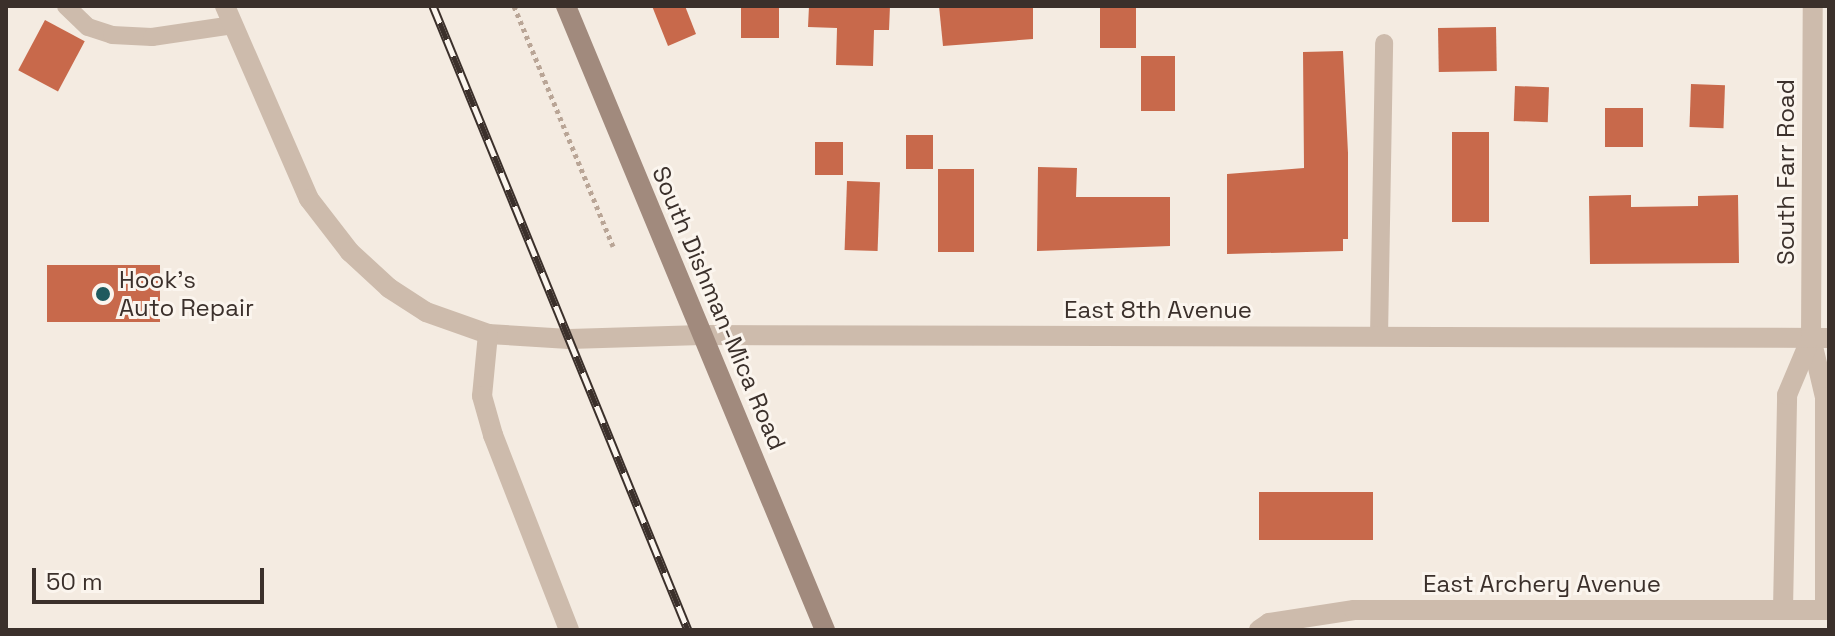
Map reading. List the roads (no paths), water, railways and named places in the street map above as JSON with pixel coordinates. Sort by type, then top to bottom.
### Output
[{"type":"main road","name":"South Dishman-Mica Road","points":[[566,6],[825,630]]},
{"type":"street","name":"South Farr Road","points":[[1813,6],[1820,338],[1825,397],[1827,610]]},
{"type":"street","name":"East 8th Avenue","points":[[229,15],[291,166],[330,230],[414,304],[488,334],[569,339],[702,335],[1820,338]]},
{"type":"street","points":[[488,334],[482,396],[489,422],[569,630]]},
{"type":"street","name":"South Farr Road","points":[[1783,610],[1787,395],[1820,338]]},
{"type":"street","name":"East Archery Avenue","points":[[1259,630],[1269,623],[1354,610],[1827,610]]},
{"type":"lane","points":[[66,6],[88,27],[112,35],[152,37],[229,15]]},
{"type":"lane","points":[[1379,337],[1384,43]]},
{"type":"railway","points":[[433,6],[688,630]]},
{"type":"place","name":"Hook's Auto Repair","points":[[103,294]]}]
